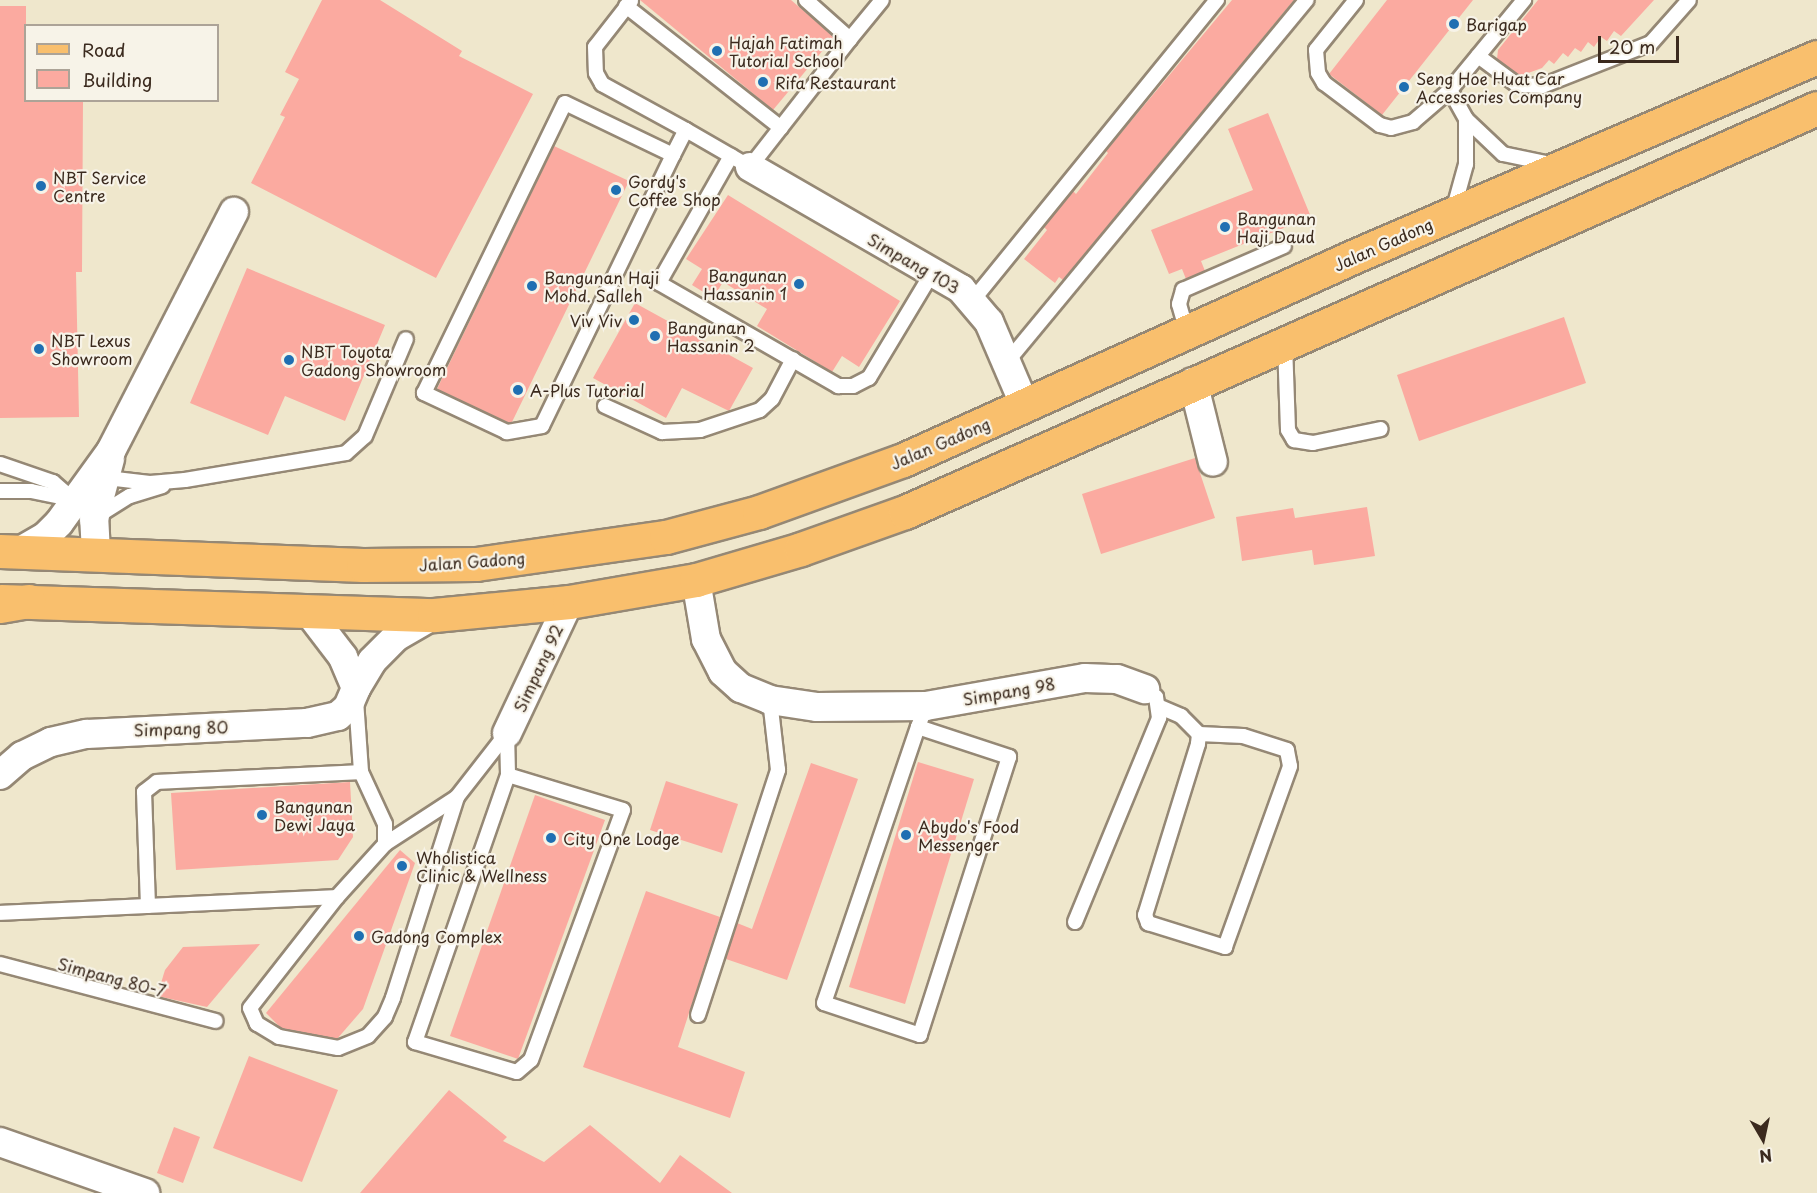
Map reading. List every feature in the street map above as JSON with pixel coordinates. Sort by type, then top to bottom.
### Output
[{"type":"main road","name":"Jalan Gadong","points":[[10,551],[363,565],[476,564],[567,553],[666,537],[837,487],[1025,406],[1452,214],[1817,57]]},
{"type":"main road","points":[[1756,83],[1817,106]]},
{"type":"main road","points":[[10,603],[434,615],[569,602],[696,580],[801,549],[905,512],[1817,106]]},
{"type":"street","name":"Simpang 103","points":[[741,161],[974,300],[989,322],[1025,406]]},
{"type":"street","points":[[96,554],[94,519],[109,464],[234,212]]},
{"type":"street","points":[[1194,382],[1213,462]]},
{"type":"street","points":[[10,551],[46,536],[73,499],[109,464]]},
{"type":"street","name":"Simpang 98","points":[[696,580],[706,639],[723,672],[741,688],[770,700],[817,707],[922,716],[1085,678],[1118,680],[1152,698]]},
{"type":"street","name":"Simpang 92","points":[[507,733],[569,602]]},
{"type":"street","points":[[307,610],[343,657],[356,691]]},
{"type":"street","name":"Simpang 80","points":[[0,775],[22,756],[41,747],[87,734],[324,722],[338,716],[356,691],[372,661],[396,637],[434,615]]},
{"type":"street","points":[[0,1142],[145,1193]]},
{"type":"lane","points":[[806,0],[850,39]]},
{"type":"lane","points":[[882,0],[781,128],[741,161],[659,283],[838,386],[853,386],[869,378],[932,273]]},
{"type":"lane","points":[[974,300],[1217,0]]},
{"type":"lane","points":[[1007,362],[1306,0]]},
{"type":"lane","points":[[1356,0],[1316,50],[1317,74],[1323,82],[1380,125],[1391,128],[1413,122],[1450,90],[1524,0]]},
{"type":"lane","points":[[1478,56],[1517,85],[1542,86],[1651,43],[1689,0]]},
{"type":"lane","points":[[741,161],[602,84],[596,73],[595,47],[629,3],[781,128]]},
{"type":"lane","points":[[1450,90],[1466,119],[1503,154],[1562,166]]},
{"type":"lane","points":[[673,155],[565,103],[424,393],[507,432],[542,426],[686,130]]},
{"type":"lane","points":[[1452,214],[1466,164],[1466,119]]},
{"type":"lane","points":[[1187,332],[1179,304],[1184,290],[1284,246]]},
{"type":"lane","points":[[109,464],[150,483],[185,480],[346,453],[365,436],[406,339]]},
{"type":"lane","points":[[1285,342],[1288,430],[1294,440],[1313,444],[1381,429]]},
{"type":"lane","points":[[605,406],[662,432],[700,430],[760,410],[772,399],[793,359]]},
{"type":"lane","points":[[0,464],[53,482],[94,519],[110,505],[130,496],[185,480]]},
{"type":"lane","points":[[0,491],[31,490],[73,499]]},
{"type":"lane","points":[[356,691],[361,771],[386,824],[385,844]]},
{"type":"lane","points":[[1075,922],[1152,698],[1181,716],[1199,734],[1243,736],[1287,750],[1290,766],[1225,947],[1148,923],[1145,915],[1199,734]]},
{"type":"lane","points":[[698,1015],[778,770],[770,700]]},
{"type":"lane","points":[[922,716],[1009,757],[920,1035],[824,1003],[922,716]]},
{"type":"lane","points":[[507,733],[508,775],[415,1042],[517,1072],[531,1060],[623,810],[508,775]]},
{"type":"lane","points":[[457,797],[385,1017],[368,1036],[350,1046],[338,1048],[279,1037],[258,1023],[250,1008],[337,897],[385,844],[457,797],[507,733]]},
{"type":"lane","points":[[148,906],[144,792],[157,782],[361,771]]},
{"type":"lane","points":[[0,913],[337,897]]},
{"type":"lane","name":"Simpang 80-7","points":[[0,964],[216,1022]]},
{"type":"building","points":[[322,0],[380,0],[462,51],[459,56],[533,94],[436,278],[251,183],[285,117],[280,115],[299,79],[285,72]]},
{"type":"building","points":[[640,0],[791,0],[834,37],[773,110]]},
{"type":"building","points":[[1232,0],[1294,0],[1063,280],[1059,277],[1055,283],[1024,259],[1047,230],[1044,227],[1073,191],[1076,194],[1108,153],[1106,151]]},
{"type":"building","points":[[1387,0],[1473,0],[1382,115],[1329,74]]},
{"type":"building","points":[[1538,0],[1654,0],[1621,36],[1614,31],[1607,41],[1601,37],[1594,47],[1588,42],[1581,52],[1575,48],[1568,57],[1563,53],[1554,64],[1549,60],[1542,68],[1520,76],[1497,59],[1498,50]]},
{"type":"building","points":[[0,6],[26,6],[24,102],[83,102],[82,272],[76,272],[79,417],[0,418]]},
{"type":"building","name":"Bangunan Haji Daud","points":[[1268,113],[1311,217],[1201,261],[1205,271],[1186,279],[1182,269],[1169,274],[1151,230],[1253,190],[1228,129]]},
{"type":"building","name":"Bangunan Haji Mohd. Salleh","points":[[554,146],[629,181],[512,422],[508,423],[437,389]]},
{"type":"building","name":"Bangunan Hassanin 1","points":[[728,195],[900,301],[859,367],[842,356],[832,372],[757,326],[767,309],[723,282],[713,298],[692,285],[702,269],[686,259]]},
{"type":"building","name":"NBT Toyota Gadong Showroom","points":[[247,268],[385,325],[345,421],[285,396],[268,435],[190,403]]},
{"type":"building","name":"Bangunan Hassanin 2","points":[[635,303],[753,368],[729,411],[682,388],[666,418],[593,378]]},
{"type":"building","points":[[1564,317],[1586,383],[1419,441],[1397,375]]},
{"type":"building","points":[[1195,458],[1215,518],[1101,554],[1082,494]]},
{"type":"building","points":[[1367,507],[1375,556],[1314,565],[1312,550],[1242,561],[1236,517],[1293,508],[1295,518]]},
{"type":"building","points":[[918,762],[974,779],[905,1004],[849,987]]},
{"type":"building","points":[[811,763],[858,779],[787,980],[726,959],[737,923],[752,929]]},
{"type":"building","points":[[666,781],[738,804],[722,853],[650,830]]},
{"type":"building","name":"Bangunan Dewi Jaya","points":[[350,782],[353,837],[338,860],[176,870],[171,793]]},
{"type":"building","points":[[535,795],[605,820],[518,1059],[450,1036]]},
{"type":"building","name":"Gadong Complex","points":[[400,850],[415,863],[363,1009],[337,1039],[281,1028],[266,1013]]},
{"type":"building","points":[[646,891],[720,917],[678,1047],[745,1072],[730,1118],[583,1067]]},
{"type":"building","points":[[260,944],[207,1007],[157,996],[165,970],[183,947]]},
{"type":"building","points":[[249,1056],[338,1090],[302,1182],[213,1148]]},
{"type":"building","points":[[449,1090],[507,1137],[503,1141],[544,1162],[590,1125],[660,1183],[680,1155],[732,1193],[360,1193]]},
{"type":"building","points":[[174,1127],[200,1137],[183,1183],[157,1173]]},
{"type":"place","name":"Barigap","points":[[1454,24]]},
{"type":"place","name":"Hajah Fatimah Tutorial School","points":[[717,51]]},
{"type":"place","name":"Rifa Restaurant","points":[[763,82]]},
{"type":"place","name":"Seng Hoe Huat Car Accessories Company","points":[[1404,87]]},
{"type":"place","name":"NBT Service Centre","points":[[41,186]]},
{"type":"place","name":"Gordy's Coffee Shop","points":[[616,190]]},
{"type":"place","name":"Bangunan Haji Daud","points":[[1225,227]]},
{"type":"place","name":"Bangunan Hassanin 1","points":[[799,284]]},
{"type":"place","name":"Bangunan Haji Mohd. Salleh","points":[[532,286]]},
{"type":"place","name":"Viv Viv","points":[[634,320]]},
{"type":"place","name":"Bangunan Hassanin 2","points":[[655,336]]},
{"type":"place","name":"NBT Lexus Showroom","points":[[39,349]]},
{"type":"place","name":"NBT Toyota Gadong Showroom","points":[[289,360]]},
{"type":"place","name":"A-Plus Tutorial","points":[[518,390]]},
{"type":"place","name":"Bangunan Dewi Jaya","points":[[262,815]]},
{"type":"place","name":"Abydo's Food Messenger","points":[[906,835]]},
{"type":"place","name":"City One Lodge","points":[[551,838]]},
{"type":"place","name":"Wholistica Clinic & Wellness","points":[[402,866]]},
{"type":"place","name":"Gadong Complex","points":[[359,936]]}]
